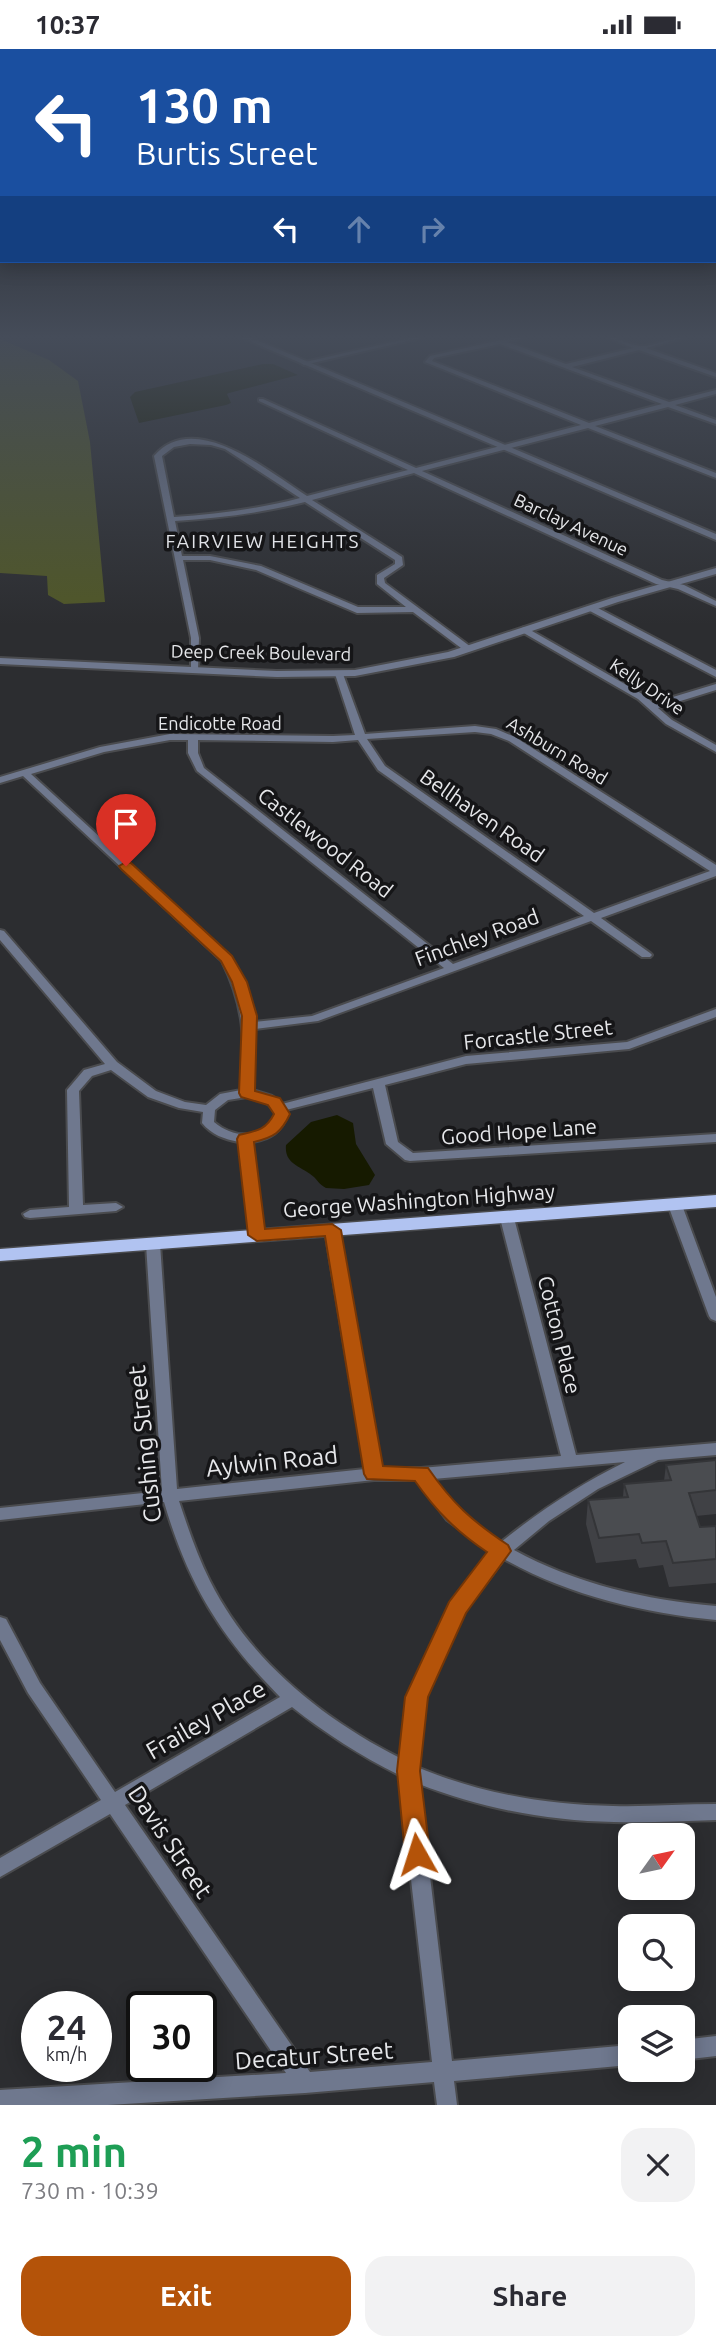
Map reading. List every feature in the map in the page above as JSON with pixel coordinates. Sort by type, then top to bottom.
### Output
[{"type":"main road","name":"George Washington Highway","points":[[0,1255],[716,1201]]},
{"type":"street","name":"Barclay Avenue","points":[[333,433],[716,604]]},
{"type":"street","points":[[470,433],[716,537]]},
{"type":"street","points":[[171,519],[238,514],[560,433]]},
{"type":"street","points":[[606,433],[716,476]]},
{"type":"street","points":[[194,670],[195,638],[158,456],[162,450],[204,442],[220,444],[399,559],[399,565],[380,579],[386,588],[468,649]]},
{"type":"street","points":[[179,558],[210,558],[258,568],[357,610],[414,609]]},
{"type":"street","name":"Deep Creek Boulevard","points":[[0,661],[339,674],[423,662],[716,571]]},
{"type":"street","points":[[591,608],[716,674]]},
{"type":"street","name":"Kelly Drive","points":[[525,630],[654,706],[669,722],[716,749]]},
{"type":"street","name":"Bellhaven Road","points":[[339,674],[361,737],[381,768],[646,955]]},
{"type":"street","points":[[654,706],[716,687]]},
{"type":"street","name":"Ashburn Road","points":[[361,737],[475,729],[493,731],[512,739],[716,871]]},
{"type":"street","name":"Endicotte Road","points":[[0,780],[103,749],[143,740],[170,737],[361,737]]},
{"type":"street","name":"Castlewood Road","points":[[194,739],[193,753],[200,769],[451,968]]},
{"type":"street","points":[[26,774],[227,959],[239,982],[249,1016],[247,1093]]},
{"type":"street","name":"Finchley Road","points":[[249,1026],[314,1019],[716,871]]},
{"type":"street","points":[[0,933],[113,1065],[152,1094],[183,1105],[209,1109]]},
{"type":"street","name":"Forcastle Street","points":[[280,1108],[466,1060],[629,1045],[716,1013]]},
{"type":"street","points":[[76,1210],[73,1090],[88,1073],[113,1065]]},
{"type":"street","name":"Good Hope Lane","points":[[379,1083],[392,1144],[410,1157],[716,1138]]},
{"type":"street","points":[[247,1093],[267,1097],[280,1108],[282,1114],[275,1128],[245,1139],[222,1135],[208,1123],[209,1109],[224,1097],[247,1093]]},
{"type":"street","points":[[245,1139],[257,1235]]},
{"type":"street","points":[[675,1205],[716,1316]]},
{"type":"street","points":[[30,1214],[116,1207]]},
{"type":"street","name":"Cotton Place","points":[[507,1218],[570,1462]]},
{"type":"street","points":[[332,1230],[374,1474]]},
{"type":"street","name":"Cushing Street","points":[[153,1244],[170,1496],[179,1535],[207,1594],[244,1650],[292,1699],[345,1736],[408,1771],[475,1794],[579,1812],[716,1812]]},
{"type":"street","name":"Aylwin Road","points":[[0,1514],[374,1474],[421,1474],[716,1449]]},
{"type":"street","points":[[447,2105],[408,1771],[416,1697],[457,1608],[501,1551],[543,1517],[592,1485],[654,1455]]},
{"type":"street","points":[[421,1474],[439,1500],[464,1526],[501,1551],[566,1580],[628,1600],[716,1613]]},
{"type":"street","name":"Davis Street","points":[[0,1624],[34,1688],[305,2083]]},
{"type":"street","name":"Frailey Place","points":[[0,1868],[292,1699]]},
{"type":"street","points":[[695,2048],[716,2046]]},
{"type":"street","name":"Decatur Street","points":[[0,2100],[305,2083],[618,2056]]},
{"type":"green space","points":[[0,433],[88,433],[105,602],[64,604],[48,595],[47,576],[0,573]]},
{"type":"shaded area","points":[[337,1115],[353,1123],[356,1144],[375,1175],[369,1185],[344,1189],[326,1188],[288,1157],[286,1145],[311,1122]]},
{"type":"building","points":[[716,1460],[716,1490],[689,1493],[700,1527],[716,1526],[716,1559],[673,1563],[666,1541],[642,1543],[639,1534],[599,1538],[588,1500],[628,1497],[624,1484],[671,1480],[666,1465]]},
{"type":"district","name":"FAIRVIEW HEIGHTS","points":[[263,541]]},
{"type":"route","points":[[126,866],[227,959],[239,982],[249,1016],[247,1093],[267,1097],[275,1102],[282,1114],[275,1128],[257,1137],[245,1139],[257,1235],[332,1230],[374,1474],[421,1474],[439,1500],[464,1526],[501,1551],[457,1608],[416,1697],[408,1771],[417,1854]]}]
